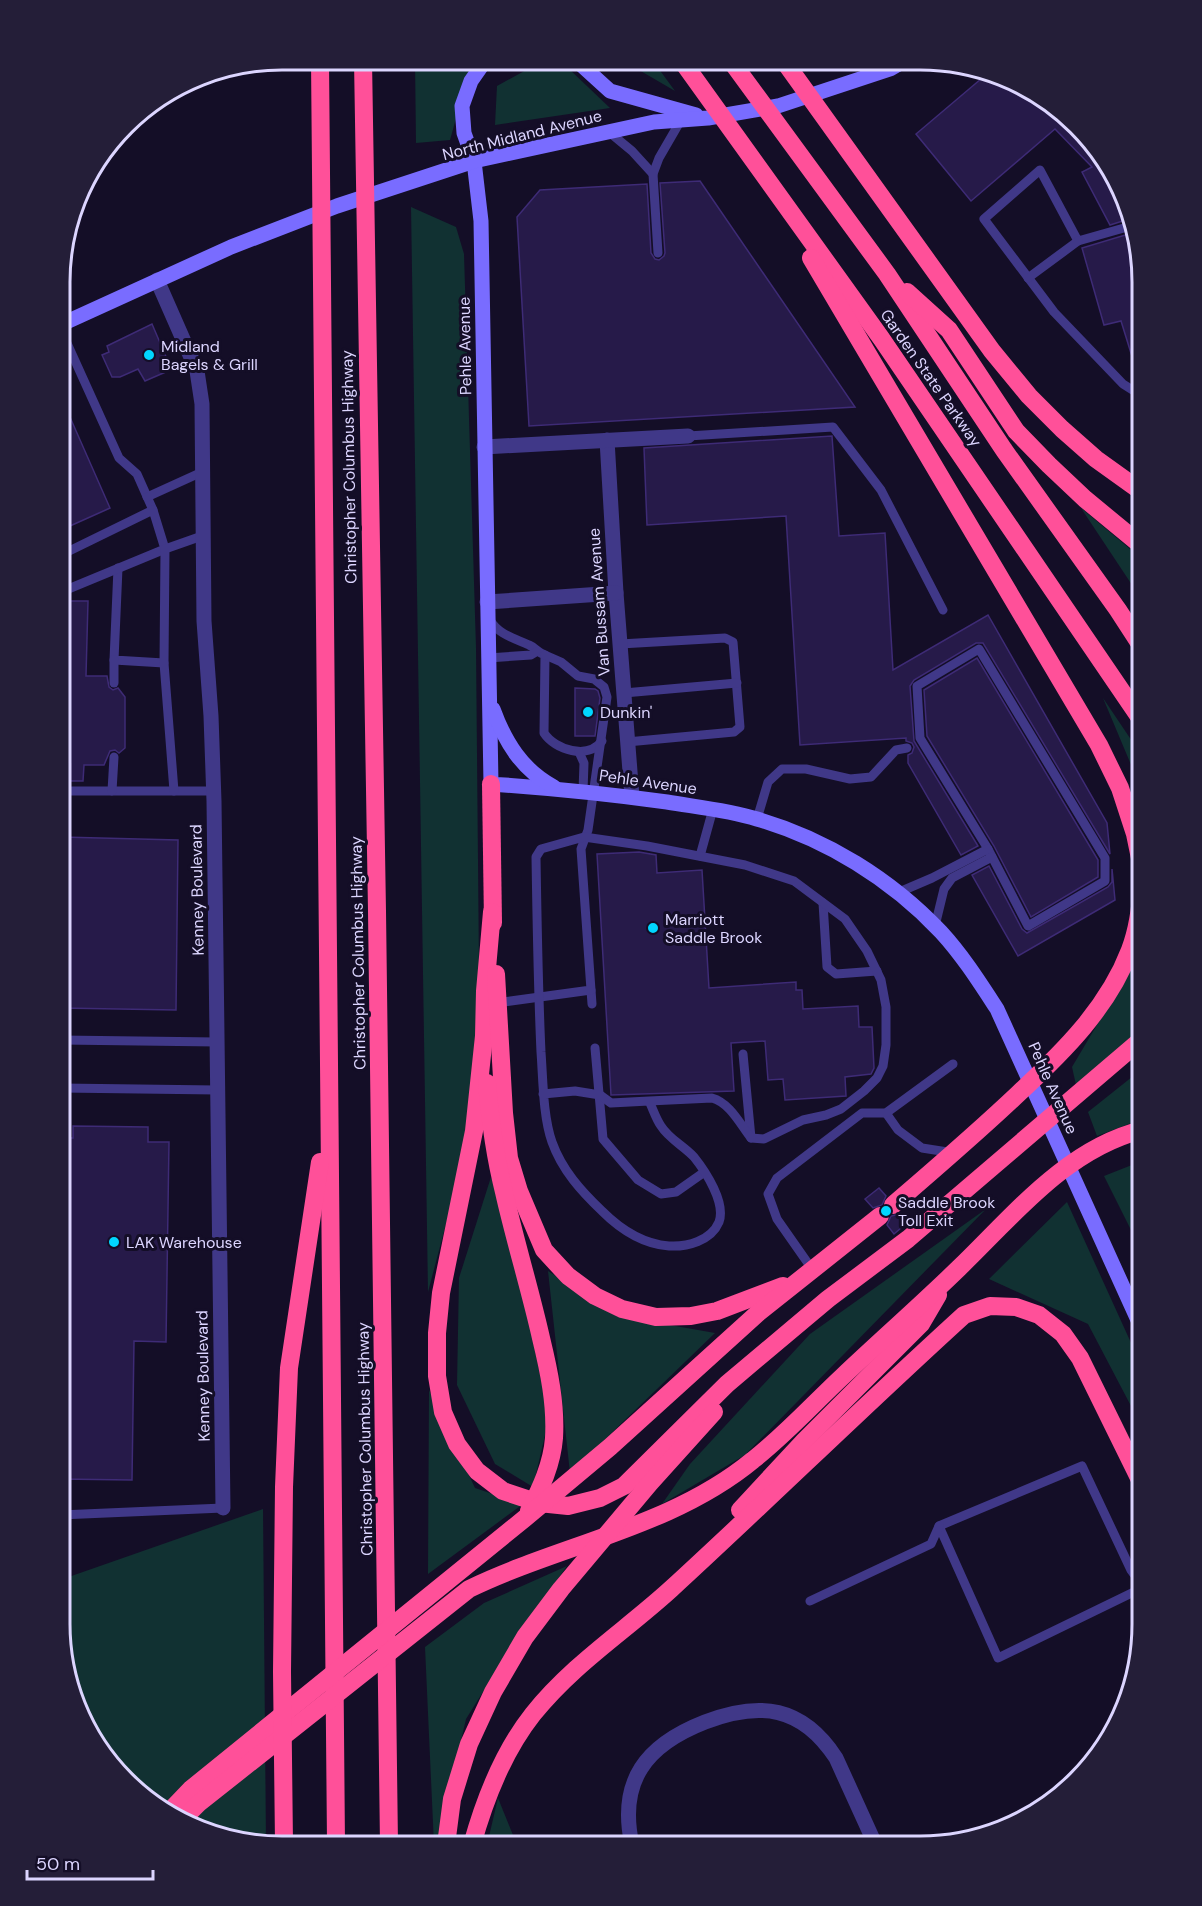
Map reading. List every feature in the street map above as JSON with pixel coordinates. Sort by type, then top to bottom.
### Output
[{"type":"highway","name":"Garden State Parkway","points":[[689,70],[881,338],[1132,706]]},
{"type":"highway","name":"Garden State Parkway","points":[[738,70],[887,274],[973,405],[1132,631]]},
{"type":"highway","points":[[790,70],[992,351],[1029,396],[1096,459],[1132,485]]},
{"type":"highway","name":"Christopher Columbus Highway","points":[[320,71],[336,1836]]},
{"type":"highway","name":"Christopher Columbus Highway","points":[[363,71],[389,1836]]},
{"type":"highway","points":[[757,166],[1099,745],[1120,788],[1132,824]]},
{"type":"highway","points":[[887,274],[949,330],[1016,431],[1085,499],[1132,538]]},
{"type":"highway","points":[[491,784],[491,1004],[510,1158],[519,1191],[544,1250],[568,1276],[596,1296],[622,1310],[656,1317],[691,1316],[717,1311],[805,1275]]},
{"type":"highway","points":[[186,1812],[195,1796],[459,1571],[524,1519],[679,1385],[758,1312],[886,1211],[954,1153],[1052,1062],[1085,1026],[1113,987],[1132,943]]},
{"type":"highway","points":[[491,1004],[484,1036],[474,1131],[441,1293],[437,1333],[437,1376],[443,1412],[457,1444],[477,1472],[503,1491],[539,1503],[568,1506],[600,1498],[624,1486],[727,1384],[828,1299],[908,1239],[1131,1048]]},
{"type":"highway","points":[[484,1036],[493,1140],[504,1193],[531,1292],[554,1406],[554,1440],[547,1472],[524,1519]]},
{"type":"highway","points":[[284,1836],[282,1672],[289,1368],[328,1107]]},
{"type":"highway","points":[[177,1807],[195,1796],[469,1589],[497,1575],[640,1523],[714,1489],[754,1460],[1055,1175],[1097,1149],[1131,1134]]},
{"type":"highway","points":[[594,1651],[643,1598],[750,1500],[804,1441],[921,1324],[947,1279]]},
{"type":"highway","points":[[475,1836],[506,1755],[532,1716],[559,1683],[594,1651],[669,1591],[964,1315],[990,1306],[1016,1307],[1039,1315],[1063,1334],[1080,1358],[1131,1462]]},
{"type":"highway","points":[[447,1836],[452,1799],[469,1744],[493,1692],[525,1637],[561,1589],[650,1483],[782,1337]]},
{"type":"street","points":[[848,83],[871,70]]},
{"type":"street","name":"North Midland Avenue","points":[[70,320],[231,247],[337,206],[474,161],[654,122],[708,118],[778,106],[887,70]]},
{"type":"street","name":"Pehle Avenue","points":[[478,71],[471,81],[462,106],[464,133],[474,161],[481,221],[491,784],[557,788],[632,797],[713,809],[757,819],[797,833],[839,853],[878,877],[935,926],[970,968],[997,1010],[1131,1305]]},
{"type":"street","points":[[587,71],[610,91],[708,118]]},
{"type":"street","name":"Kenney Boulevard","points":[[157,280],[196,371],[202,404],[204,621],[214,791],[223,1508]]},
{"type":"street","points":[[484,447],[688,436]]},
{"type":"street","name":"Van Bussam Avenue","points":[[607,440],[632,797]]},
{"type":"street","points":[[487,608],[616,593]]},
{"type":"street","points":[[489,697],[501,731],[517,757],[540,780],[557,788]]},
{"type":"street","points":[[630,1836],[628,1808],[632,1789],[640,1769],[653,1752],[662,1744],[690,1728],[741,1711],[761,1710],[781,1713],[814,1731],[836,1758],[871,1836]]},
{"type":"lane","points":[[658,253],[652,174],[681,120]]},
{"type":"lane","points":[[609,132],[632,151],[652,174]]},
{"type":"lane","points":[[1078,241],[1040,170],[984,219],[1054,312],[1123,384],[1132,390]]},
{"type":"lane","points":[[1028,278],[1078,241],[1124,228]]},
{"type":"lane","points":[[70,350],[119,458],[137,474],[153,510],[165,549],[164,663],[174,791]]},
{"type":"lane","points":[[688,436],[833,427],[881,490],[943,610]]},
{"type":"lane","points":[[147,497],[202,472]]},
{"type":"lane","points":[[70,551],[153,510]]},
{"type":"lane","points":[[70,587],[202,536]]},
{"type":"lane","points":[[114,683],[118,568]]},
{"type":"lane","points":[[487,608],[493,626],[502,634],[533,646],[541,653],[561,662],[578,676],[594,679],[604,687],[607,697],[602,741],[589,792]]},
{"type":"lane","points":[[620,644],[725,638],[733,642],[737,683],[740,727],[734,732],[627,742]]},
{"type":"lane","points":[[979,649],[1105,858],[1106,881],[1028,926],[990,853],[920,738],[917,686],[979,649]]},
{"type":"lane","points":[[488,658],[541,653]]},
{"type":"lane","points":[[541,653],[544,733],[549,741],[579,752],[590,752],[602,741]]},
{"type":"lane","points":[[114,660],[164,663]]},
{"type":"lane","points":[[624,693],[737,683]]},
{"type":"lane","points":[[757,819],[768,782],[782,769],[806,768],[850,779],[871,777],[896,750],[907,748]]},
{"type":"lane","points":[[579,752],[584,763],[589,792],[588,830],[580,849],[592,1004]]},
{"type":"lane","points":[[112,791],[114,757]]},
{"type":"lane","points":[[70,791],[214,791]]},
{"type":"lane","points":[[700,856],[713,809]]},
{"type":"lane","points":[[543,1094],[575,1091],[600,1095],[611,1102],[712,1098],[720,1100],[751,1138],[764,1139],[803,1120],[826,1115],[841,1108],[864,1092],[877,1078],[883,1066],[886,1045],[886,1008],[881,981],[867,951],[845,919],[794,881],[745,865],[647,846],[584,837],[541,849],[536,857],[538,998],[543,1094],[551,1140],[563,1169],[587,1197],[614,1222],[640,1240],[668,1246],[685,1246],[713,1233],[719,1221],[720,1205],[715,1190],[693,1156],[677,1144],[661,1127],[650,1101]]},
{"type":"lane","points":[[897,893],[990,853]]},
{"type":"lane","points":[[935,926],[944,890],[952,879],[990,853]]},
{"type":"lane","points":[[823,903],[827,968],[836,974],[877,971]]},
{"type":"lane","points":[[491,1004],[591,990]]},
{"type":"lane","points":[[70,1040],[217,1042]]},
{"type":"lane","points":[[595,1048],[603,1138],[638,1180],[661,1194],[676,1192],[703,1173]]},
{"type":"lane","points":[[743,1054],[751,1138]]},
{"type":"lane","points":[[805,1275],[777,1219],[768,1194],[777,1178],[862,1113],[886,1113],[953,1064]]},
{"type":"lane","points":[[70,1088],[217,1090]]},
{"type":"lane","points":[[886,1113],[898,1130],[922,1148],[954,1153]]},
{"type":"lane","points":[[810,1601],[932,1544],[939,1526],[1082,1466],[1131,1570]]},
{"type":"lane","points":[[70,1515],[223,1508]]},
{"type":"lane","points":[[939,1526],[998,1658],[1131,1592]]},
{"type":"green space","points":[[640,70],[660,70],[675,91]]},
{"type":"green space","points":[[415,71],[469,71],[450,140],[416,143]]},
{"type":"green space","points":[[525,71],[571,71],[610,108],[495,125],[497,86]]},
{"type":"green space","points":[[411,207],[456,227],[464,254],[476,648],[479,969],[469,1137],[428,1292]]},
{"type":"green space","points":[[1081,508],[1132,550],[1132,585]]},
{"type":"green space","points":[[1103,698],[1132,741],[1132,766]]},
{"type":"green space","points":[[1131,967],[1131,1041],[1076,1085],[1072,1067]]},
{"type":"green space","points":[[1131,1077],[1131,1123],[1097,1136],[1088,1112]]},
{"type":"green space","points":[[1131,1165],[1131,1231],[1104,1176]]},
{"type":"green space","points":[[491,1177],[512,1240],[549,1418],[533,1487],[495,1464],[457,1385],[459,1278]]},
{"type":"green space","points":[[1067,1202],[1131,1343],[1131,1406],[1088,1324],[989,1279]]},
{"type":"green space","points":[[986,1209],[745,1455],[662,1504],[690,1464],[810,1334]]},
{"type":"green space","points":[[548,1271],[619,1316],[715,1333],[570,1473]]},
{"type":"green space","points":[[429,1390],[475,1488],[523,1504],[428,1574]]},
{"type":"green space","points":[[263,1509],[266,1835],[228,1828],[189,1814],[165,1800],[143,1783],[114,1752],[92,1717],[78,1678],[72,1651],[70,1577]]},
{"type":"green space","points":[[567,1566],[521,1631],[466,1719],[439,1836],[434,1836],[425,1647],[484,1603]]},
{"type":"green space","points":[[498,1798],[513,1836],[489,1836]]},
{"type":"building","points":[[980,80],[1013,92],[1048,114],[1079,143],[1096,165],[1110,189],[1122,221],[1110,225],[1082,172],[1092,167],[1055,129],[971,201],[916,134]]},
{"type":"building","points":[[700,181],[855,407],[529,426],[517,217],[540,190],[647,184],[651,253],[655,259],[659,260],[665,253],[660,183]]},
{"type":"building","points":[[1126,235],[1132,283],[1132,356],[1121,321],[1104,325],[1082,248]]},
{"type":"building","name":"Midland Bagels & Grill","points":[[152,324],[170,366],[167,367],[168,371],[145,381],[138,369],[120,377],[112,377],[102,355],[109,352],[107,346]]},
{"type":"building","points":[[70,417],[110,508],[70,526]]},
{"type":"building","points":[[832,436],[839,536],[885,533],[893,670],[988,615],[1107,823],[1110,854],[983,643],[976,643],[914,680],[910,686],[914,741],[978,846],[961,855],[908,763],[908,755],[912,753],[914,747],[912,743],[906,741],[906,738],[800,745],[786,516],[647,525],[644,448]]},
{"type":"building","points":[[70,601],[88,601],[86,676],[107,676],[109,687],[113,690],[118,688],[125,697],[125,748],[119,753],[115,750],[110,751],[104,765],[84,765],[83,781],[70,781]]},
{"type":"building","points":[[977,658],[1098,860],[1098,877],[1031,917],[994,846],[927,736],[924,690]]},
{"type":"building","name":"Dunkin'","points":[[575,688],[598,691],[600,698],[595,736],[575,736]]},
{"type":"building","points":[[70,837],[178,840],[176,1010],[70,1008]]},
{"type":"building","name":"Marriott Saddle Brook","points":[[639,852],[656,855],[657,873],[702,870],[709,988],[796,982],[796,990],[802,990],[803,1009],[858,1006],[859,1027],[872,1027],[874,1068],[871,1074],[845,1077],[846,1096],[785,1100],[783,1079],[768,1080],[765,1041],[731,1043],[734,1091],[611,1095],[597,854]]},
{"type":"building","points":[[989,866],[1022,929],[1027,933],[1108,887],[1112,882],[1112,869],[1115,900],[1018,956],[972,875]]},
{"type":"building","name":"LAK Warehouse","points":[[73,1126],[148,1127],[148,1142],[169,1142],[166,1342],[134,1341],[132,1480],[70,1479],[70,1138],[73,1138]]},
{"type":"building","points":[[879,1188],[886,1196],[882,1205],[873,1208],[865,1199]]},
{"type":"building","points":[[900,1214],[907,1223],[894,1234],[887,1225],[891,1216]]},
{"type":"place","name":"Midland Bagels & Grill","points":[[149,355]]},
{"type":"place","name":"Dunkin'","points":[[588,712]]},
{"type":"place","name":"Marriott Saddle Brook","points":[[653,928]]},
{"type":"place","name":"Saddle Brook Toll Exit","points":[[886,1211]]},
{"type":"place","name":"LAK Warehouse","points":[[114,1242]]}]
